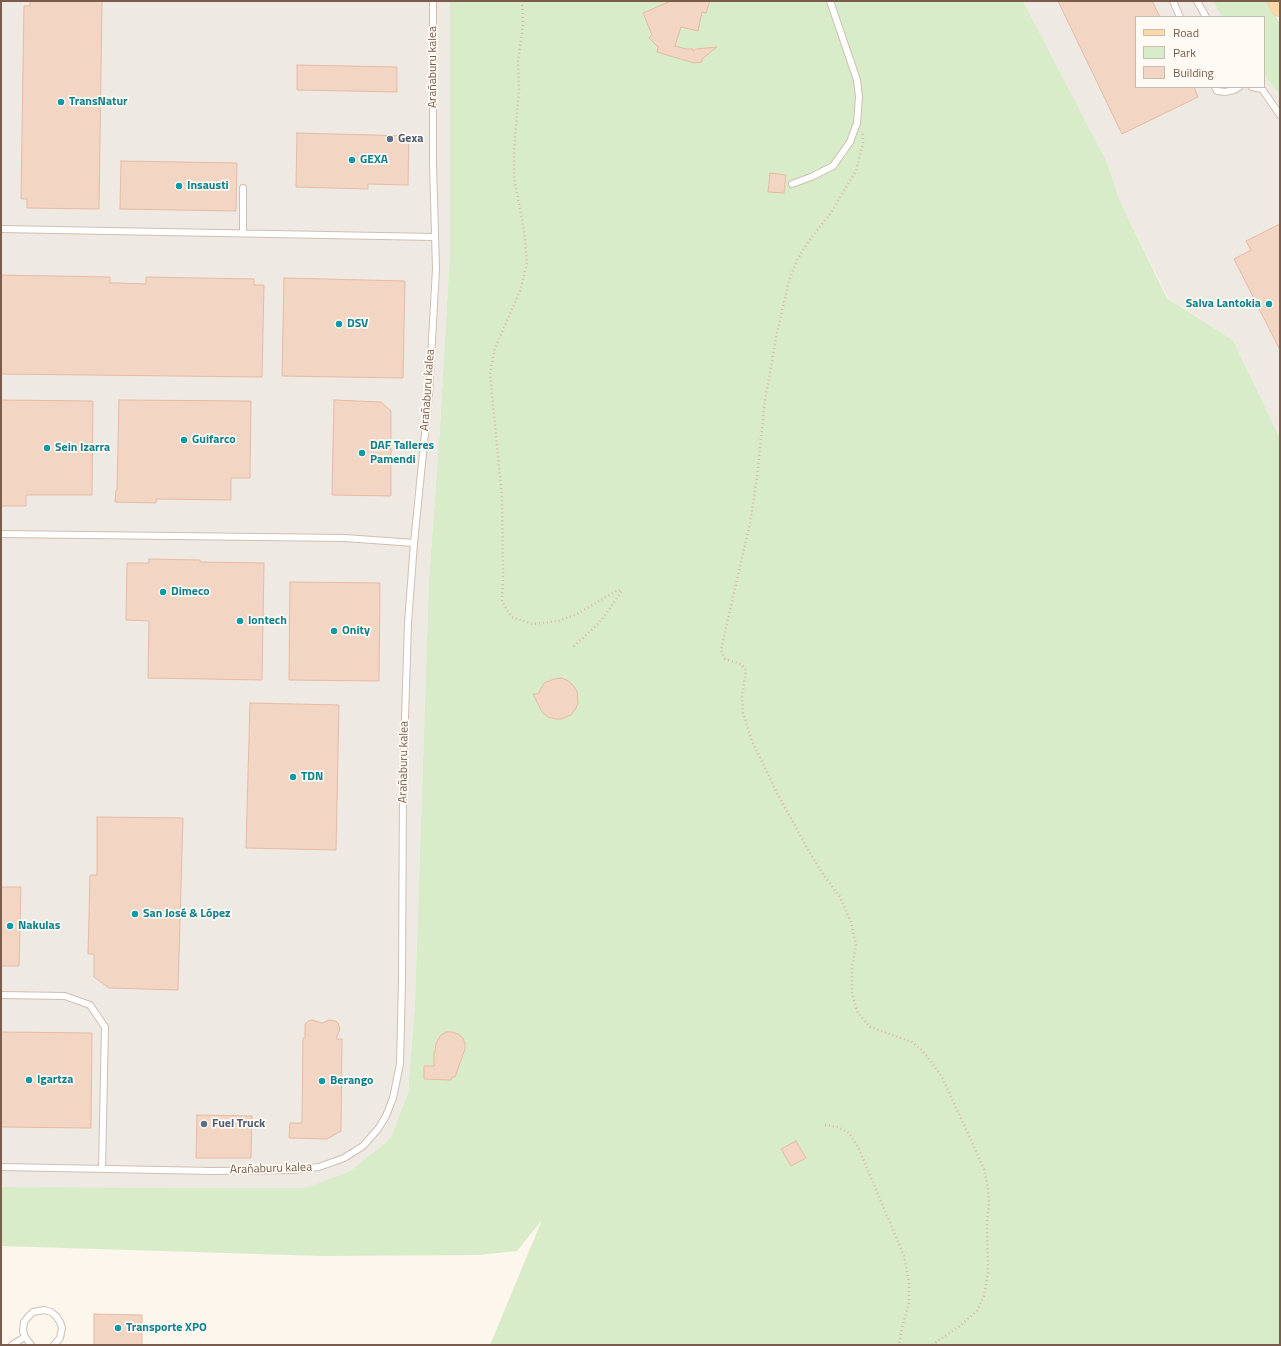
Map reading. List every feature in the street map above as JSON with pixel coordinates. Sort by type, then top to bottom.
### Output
[{"type":"main road","points":[[1277,1],[1280,7]]},
{"type":"lane","name":"Arañaburu kalea","points":[[1,1167],[213,1171],[284,1170],[320,1167],[344,1158],[362,1146],[378,1129],[386,1116],[393,1098],[400,1064],[404,773],[408,623],[428,393],[436,269],[433,1]]},
{"type":"lane","points":[[792,184],[811,178],[833,166],[850,142],[857,123],[859,97],[856,80],[830,1]]},
{"type":"lane","points":[[1173,1],[1180,16]]},
{"type":"lane","points":[[1197,1],[1205,16]]},
{"type":"lane","points":[[1216,88],[1217,91],[1225,92],[1237,88]]},
{"type":"lane","points":[[1257,88],[1262,89],[1280,115]]},
{"type":"lane","points":[[242,233],[244,188]]},
{"type":"lane","points":[[1,230],[435,237]]},
{"type":"lane","points":[[1,534],[345,538],[414,543]]},
{"type":"lane","points":[[1,995],[65,996],[90,1005],[105,1027],[102,1169]]},
{"type":"lane","points":[[31,1345],[24,1337],[24,1322],[33,1312],[44,1310],[51,1312],[56,1316],[62,1328],[60,1338],[54,1345]]},
{"type":"lane","points":[[12,1345],[24,1337]]},
{"type":"path","points":[[522,1],[524,26],[518,61],[519,89],[514,151],[514,178],[524,230],[527,263],[520,291],[495,348],[490,374],[502,498],[502,602],[512,617],[532,624],[558,620],[577,614],[618,590],[622,591],[600,622],[572,648]]},
{"type":"path","points":[[864,127],[863,143],[856,171],[830,214],[796,260],[789,280],[777,333],[765,400],[757,477],[750,523],[721,650],[725,660],[741,664],[746,670],[742,696],[743,713],[752,741],[777,793],[810,853],[825,877],[840,896],[851,922],[856,944],[852,968],[852,994],[858,1013],[870,1027],[912,1042],[923,1051],[942,1077],[984,1169],[989,1203],[987,1223],[988,1273],[984,1296],[977,1311],[961,1325],[932,1345]]},
{"type":"path","points":[[825,1126],[838,1126],[849,1133],[859,1149],[904,1256],[909,1282],[909,1302],[899,1345]]},
{"type":"shaded area","points":[[1,1],[450,1],[450,250],[440,427],[429,579],[415,1002],[408,1093],[390,1139],[350,1171],[306,1188],[1,1187]]},
{"type":"shaded area","points":[[1023,1],[1213,1],[1221,16],[1135,16],[1135,88],[1265,88],[1265,76],[1280,95],[1280,438],[1233,340],[1168,298],[1119,199],[1108,164]]},
{"type":"green space","points":[[450,1],[1023,1],[1108,164],[1119,199],[1167,298],[1233,340],[1280,438],[1280,1345],[490,1345],[542,1220],[517,1251],[478,1255],[321,1256],[1,1246],[1,1187],[306,1188],[350,1171],[390,1139],[408,1093],[415,1002],[429,579],[440,427],[450,250]]},
{"type":"green space","points":[[1213,1],[1269,1],[1280,24],[1280,95],[1265,76],[1265,16],[1221,16]]},
{"type":"building","name":"TransNatur","points":[[30,1],[102,1],[99,209],[27,208],[27,199],[21,199],[24,6],[30,6]]},
{"type":"building","points":[[671,1],[710,1],[706,13],[702,12],[698,31],[681,27],[675,46],[693,49],[693,51],[696,49],[717,47],[702,59],[702,62],[694,63],[657,52],[658,47],[649,38],[652,35],[643,13]]},
{"type":"building","points":[[1058,1],[1152,1],[1160,16],[1135,16],[1135,88],[1194,88],[1198,97],[1122,134]]},
{"type":"building","points":[[297,65],[397,67],[397,92],[297,90]]},
{"type":"building","name":"GEXA","points":[[297,133],[409,136],[408,185],[368,184],[368,189],[296,187]]},
{"type":"building","name":"Insausti","points":[[121,161],[237,163],[236,211],[120,209]]},
{"type":"building","points":[[770,173],[786,175],[784,193],[768,192]]},
{"type":"building","name":"Salva Lantokia","points":[[1280,224],[1280,350],[1234,259],[1251,250],[1246,241]]},
{"type":"building","points":[[1,275],[110,277],[110,283],[146,284],[146,277],[254,279],[254,285],[264,285],[262,377],[1,374]]},
{"type":"building","name":"DSV","points":[[284,278],[405,281],[403,378],[282,376]]},
{"type":"building","name":"Sein Izarra","points":[[1,400],[93,401],[92,495],[26,495],[26,506],[1,506]]},
{"type":"building","name":"Guifarco","points":[[119,400],[251,401],[250,478],[231,478],[231,500],[156,499],[156,503],[115,502],[117,490]]},
{"type":"building","name":"DAF Talleres Pamendi","points":[[334,400],[381,402],[391,411],[391,496],[332,495]]},
{"type":"building","points":[[149,559],[200,560],[200,562],[264,563],[262,680],[148,678],[149,621],[126,620],[127,563],[149,563]]},
{"type":"building","name":"Onity","points":[[290,582],[380,583],[379,681],[289,680]]},
{"type":"building","points":[[561,678],[567,680],[573,685],[577,691],[578,703],[571,715],[561,719],[556,719],[548,717],[542,712],[533,694],[538,694],[544,683]]},
{"type":"building","name":"TDN","points":[[250,703],[339,705],[336,850],[246,848]]},
{"type":"building","name":"San José & López","points":[[97,817],[183,818],[178,990],[109,988],[94,977],[94,954],[88,954],[90,875],[97,875]]},
{"type":"building","name":"Nakulas","points":[[1,887],[21,887],[19,966],[1,966]]},
{"type":"building","name":"Berango","points":[[312,1020],[322,1023],[329,1020],[335,1021],[338,1023],[340,1029],[336,1039],[342,1039],[341,1131],[327,1139],[289,1138],[290,1123],[302,1123],[303,1038],[305,1038],[305,1024]]},
{"type":"building","name":"Igartza","points":[[1,1032],[92,1033],[91,1128],[1,1127]]},
{"type":"building","points":[[446,1032],[458,1034],[463,1038],[465,1043],[465,1049],[455,1077],[452,1077],[451,1080],[424,1079],[424,1066],[434,1066],[434,1052],[436,1043],[441,1035]]},
{"type":"building","points":[[197,1115],[252,1116],[251,1158],[196,1158]]},
{"type":"building","points":[[796,1141],[806,1158],[791,1166],[781,1149]]},
{"type":"building","name":"Transporte XPO","points":[[94,1314],[142,1315],[142,1345],[94,1345]]},
{"type":"place","name":"TransNatur","points":[[61,102]]},
{"type":"place","name":"Gexa","points":[[390,139]]},
{"type":"place","name":"GEXA","points":[[352,160]]},
{"type":"place","name":"Insausti","points":[[179,186]]},
{"type":"place","name":"Salva Lantokia","points":[[1269,304]]},
{"type":"place","name":"DSV","points":[[339,324]]},
{"type":"place","name":"Guifarco","points":[[184,440]]},
{"type":"place","name":"Sein Izarra","points":[[47,448]]},
{"type":"place","name":"DAF Talleres Pamendi","points":[[362,453]]},
{"type":"place","name":"Dimeco","points":[[163,592]]},
{"type":"place","name":"Iontech","points":[[240,621]]},
{"type":"place","name":"Onity","points":[[334,631]]},
{"type":"place","name":"TDN","points":[[293,777]]},
{"type":"place","name":"San José & López","points":[[135,914]]},
{"type":"place","name":"Nakulas","points":[[10,926]]},
{"type":"place","name":"Igartza","points":[[29,1080]]},
{"type":"place","name":"Berango","points":[[322,1081]]},
{"type":"place","name":"Fuel Truck","points":[[204,1124]]},
{"type":"place","name":"Transporte XPO","points":[[118,1328]]}]
